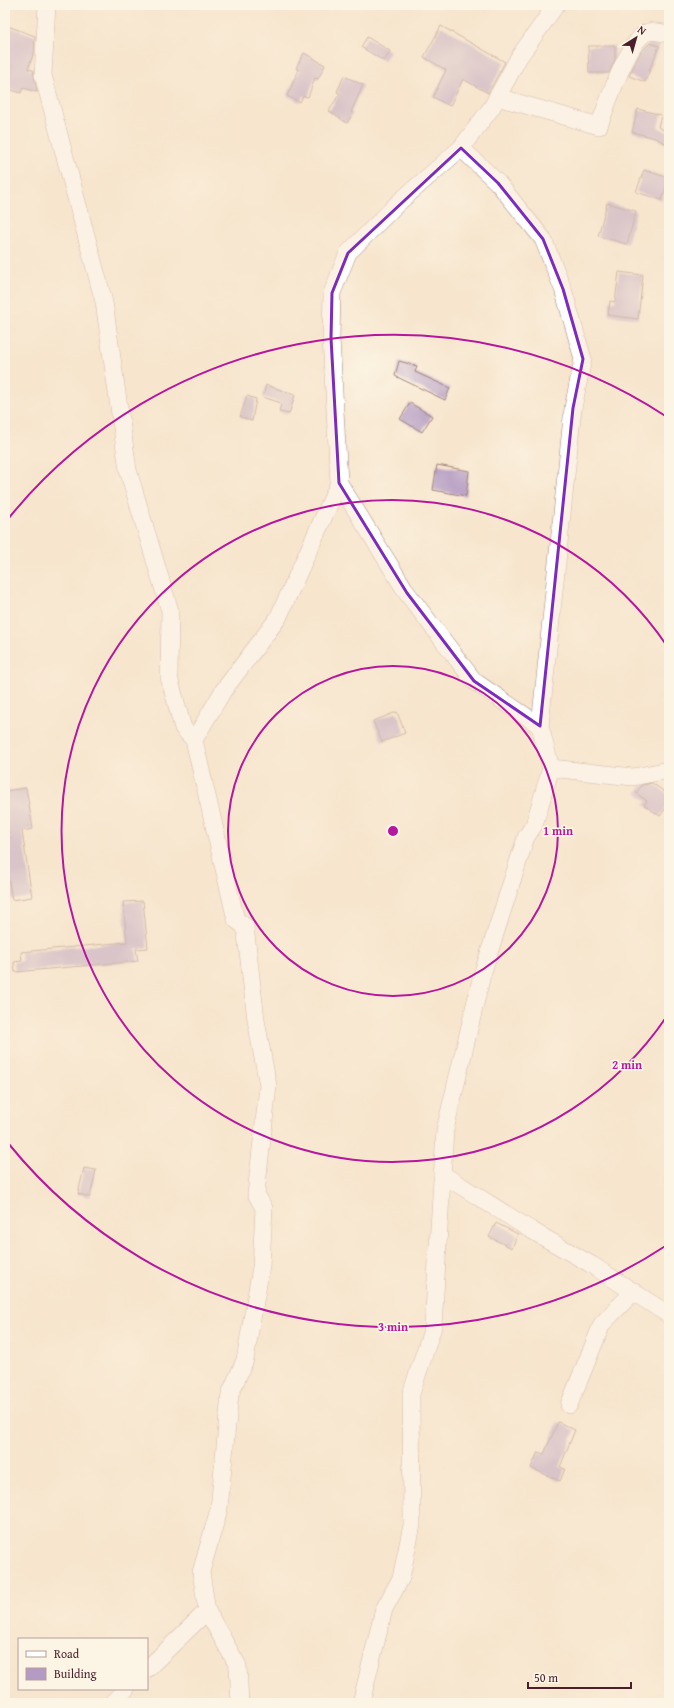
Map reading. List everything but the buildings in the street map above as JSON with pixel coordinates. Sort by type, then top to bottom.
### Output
[{"type":"street","points":[[48,5],[43,75],[104,302],[128,470],[170,611],[169,677],[183,728],[194,740],[236,920],[245,926],[256,1020],[268,1086],[256,1194],[264,1208],[261,1267],[245,1360],[230,1394],[218,1509],[201,1572],[207,1611],[238,1666],[240,1703]]},
{"type":"street","points":[[194,740],[223,690],[278,618],[339,483],[331,338],[332,293],[348,254],[398,203],[461,148],[492,107],[519,57],[556,5]]},
{"type":"street","points":[[497,97],[599,126],[631,48],[640,36],[649,31],[669,34]]},
{"type":"street","points":[[361,1703],[384,1609],[401,1578],[412,1525],[412,1394],[433,1327],[445,1130],[482,975],[526,836],[534,825],[551,768],[540,726],[573,408],[583,359],[563,289],[543,239],[498,183],[461,148]]},
{"type":"street","points":[[339,483],[406,593],[474,681],[540,726]]},
{"type":"street","points":[[551,768],[633,777],[669,770]]},
{"type":"street","points":[[442,1174],[531,1230],[592,1264],[669,1315]]},
{"type":"street","points":[[569,1405],[602,1324],[634,1291]]},
{"type":"street","points":[[148,1668],[207,1611]]},
{"type":"street","points":[[112,1703],[125,1690]]},
{"type":"highlighted area","points":[[461,148],[498,183],[543,239],[563,289],[583,359],[573,408],[540,726],[474,681],[407,593],[339,483],[331,338],[332,293],[348,253]]}]
